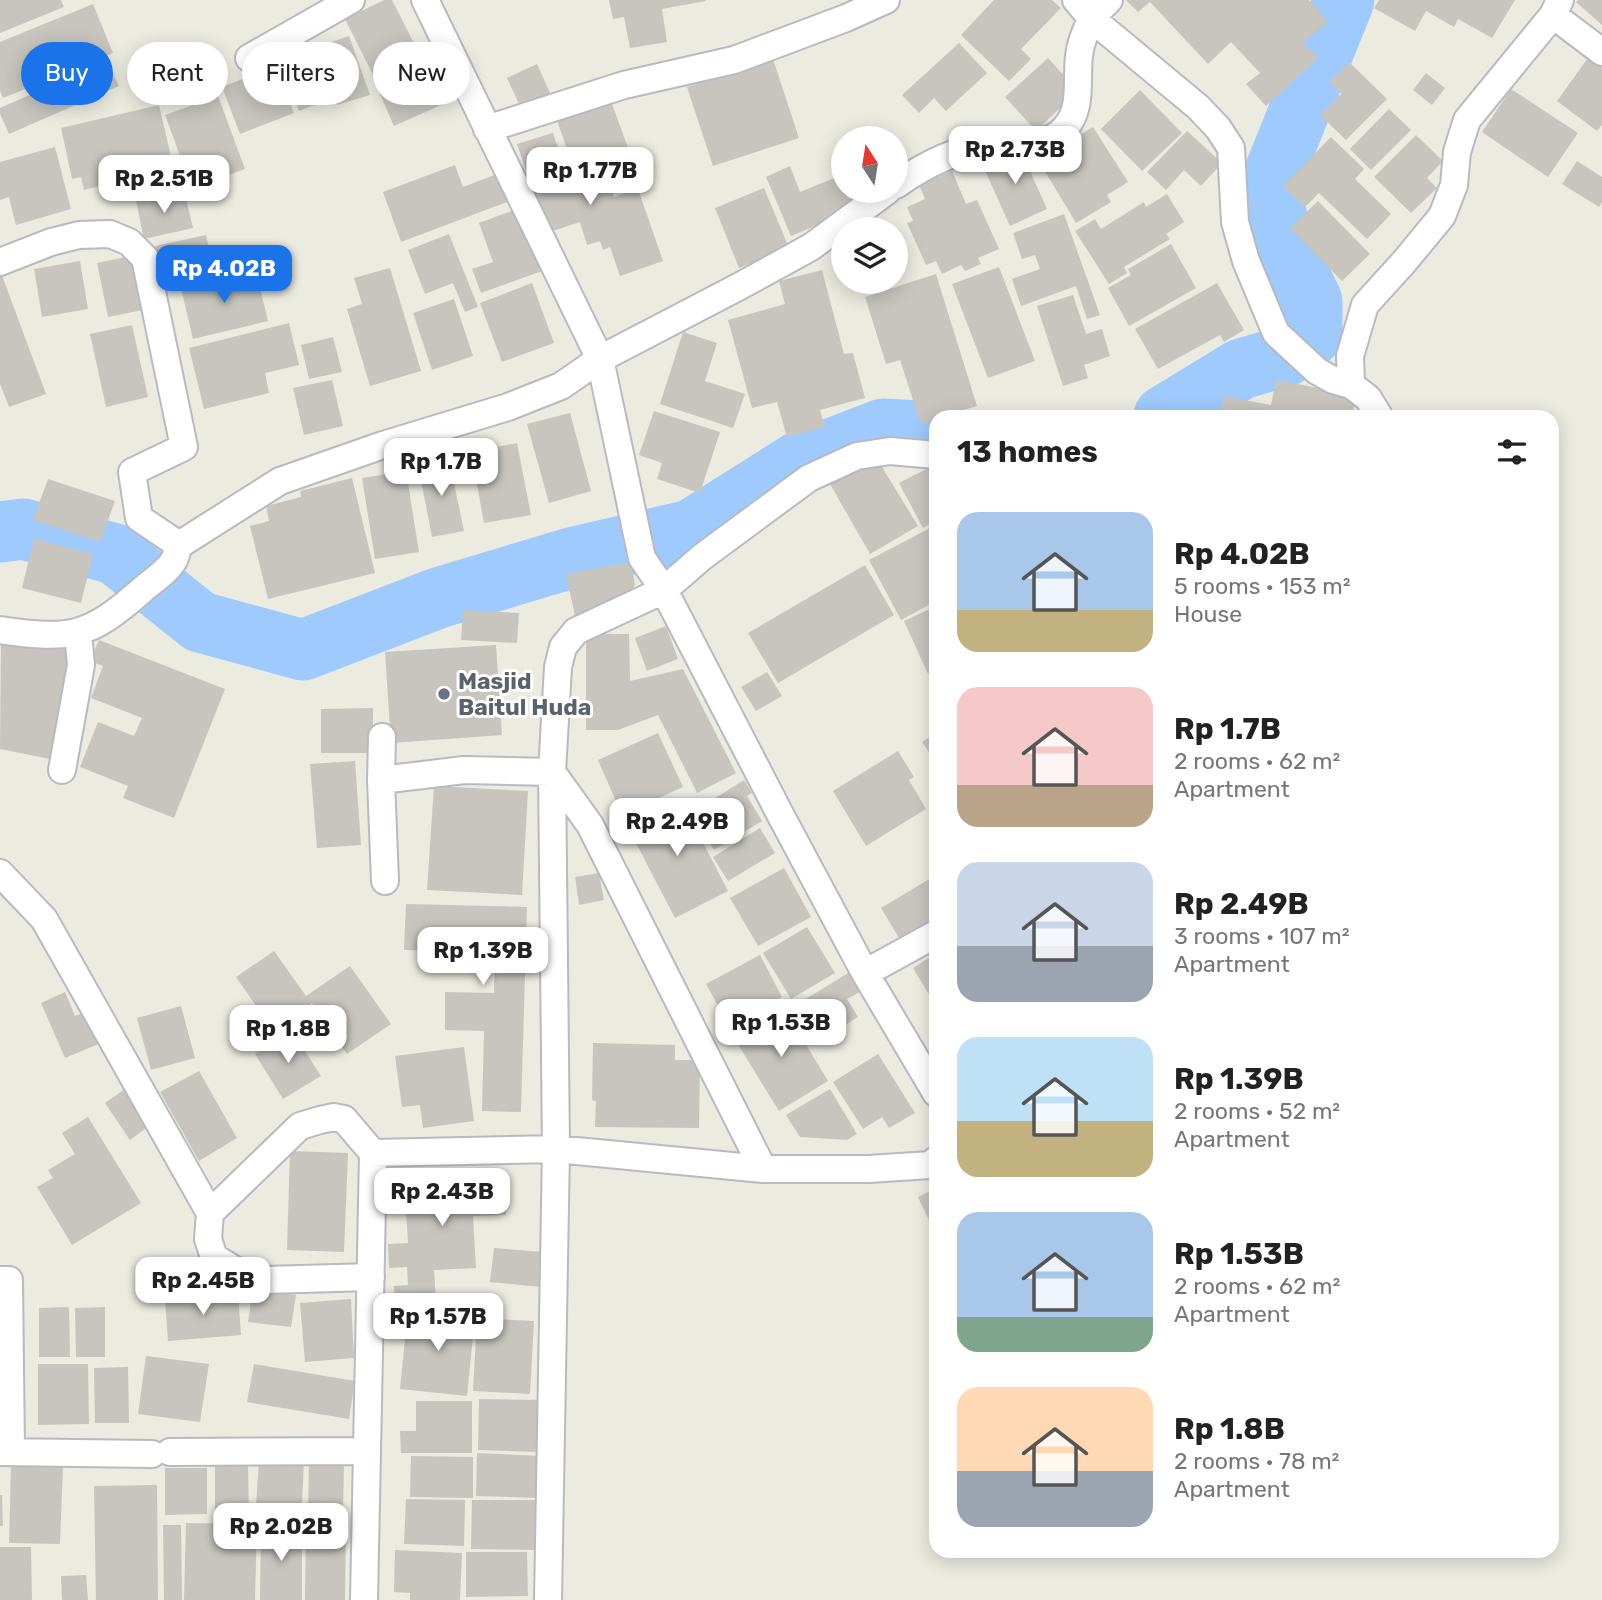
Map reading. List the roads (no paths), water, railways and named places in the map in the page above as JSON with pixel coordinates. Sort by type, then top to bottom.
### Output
[{"type":"street","points":[[277,42],[351,0]]},
{"type":"street","points":[[425,0],[600,359],[642,558],[664,590],[865,973],[929,1081]]},
{"type":"street","points":[[487,129],[624,85],[734,60],[886,0]]},
{"type":"street","points":[[908,177],[929,163],[958,152],[991,143],[1037,143],[1053,139],[1065,129],[1073,118],[1080,87],[1079,55],[1092,6],[1198,107],[1218,128],[1231,148],[1235,222],[1246,261],[1276,333],[1317,372],[1351,385],[1368,398],[1375,410]]},
{"type":"street","points":[[1351,385],[1350,356],[1365,305],[1442,216],[1454,185],[1457,152],[1467,120],[1556,7],[1602,52]]},
{"type":"street","points":[[0,631],[54,636],[78,633],[99,624],[120,609],[176,554],[280,481],[383,445],[508,407],[561,386],[600,359],[811,247],[871,203]]},
{"type":"street","points":[[0,262],[51,242],[79,235],[110,234],[129,242],[145,258],[184,447],[132,472],[139,518],[176,554]]},
{"type":"street","points":[[548,1600],[556,1149],[552,772],[558,667],[563,647],[576,631],[664,590],[702,557],[809,478],[857,456],[890,451],[929,453]]},
{"type":"street","points":[[62,770],[80,665],[78,633]]},
{"type":"street","points":[[382,737],[381,780],[386,881]]},
{"type":"street","points":[[381,780],[464,770],[552,772]]},
{"type":"street","points":[[552,772],[590,825],[763,1169]]},
{"type":"street","points":[[0,873],[44,919],[210,1213],[208,1239],[214,1257],[238,1272],[267,1279],[371,1277]]},
{"type":"street","points":[[865,973],[929,938]]},
{"type":"street","points":[[210,1213],[300,1126],[334,1117],[344,1119],[373,1153],[364,1600]]},
{"type":"street","points":[[373,1153],[556,1149],[763,1169],[869,1169],[929,1165]]},
{"type":"street","points":[[0,1280],[9,1280],[5,1452],[367,1451]]},
{"type":"waterway","points":[[1174,410],[1241,369],[1286,356],[1312,335],[1312,301],[1281,237],[1270,184],[1344,0]]},
{"type":"waterway","points":[[0,532],[23,529],[115,554],[200,622],[303,650],[438,598],[571,558],[691,530],[800,461],[883,429],[929,432]]},
{"type":"place","name":"Masjid Baitul Huda","points":[[444,694]]}]
